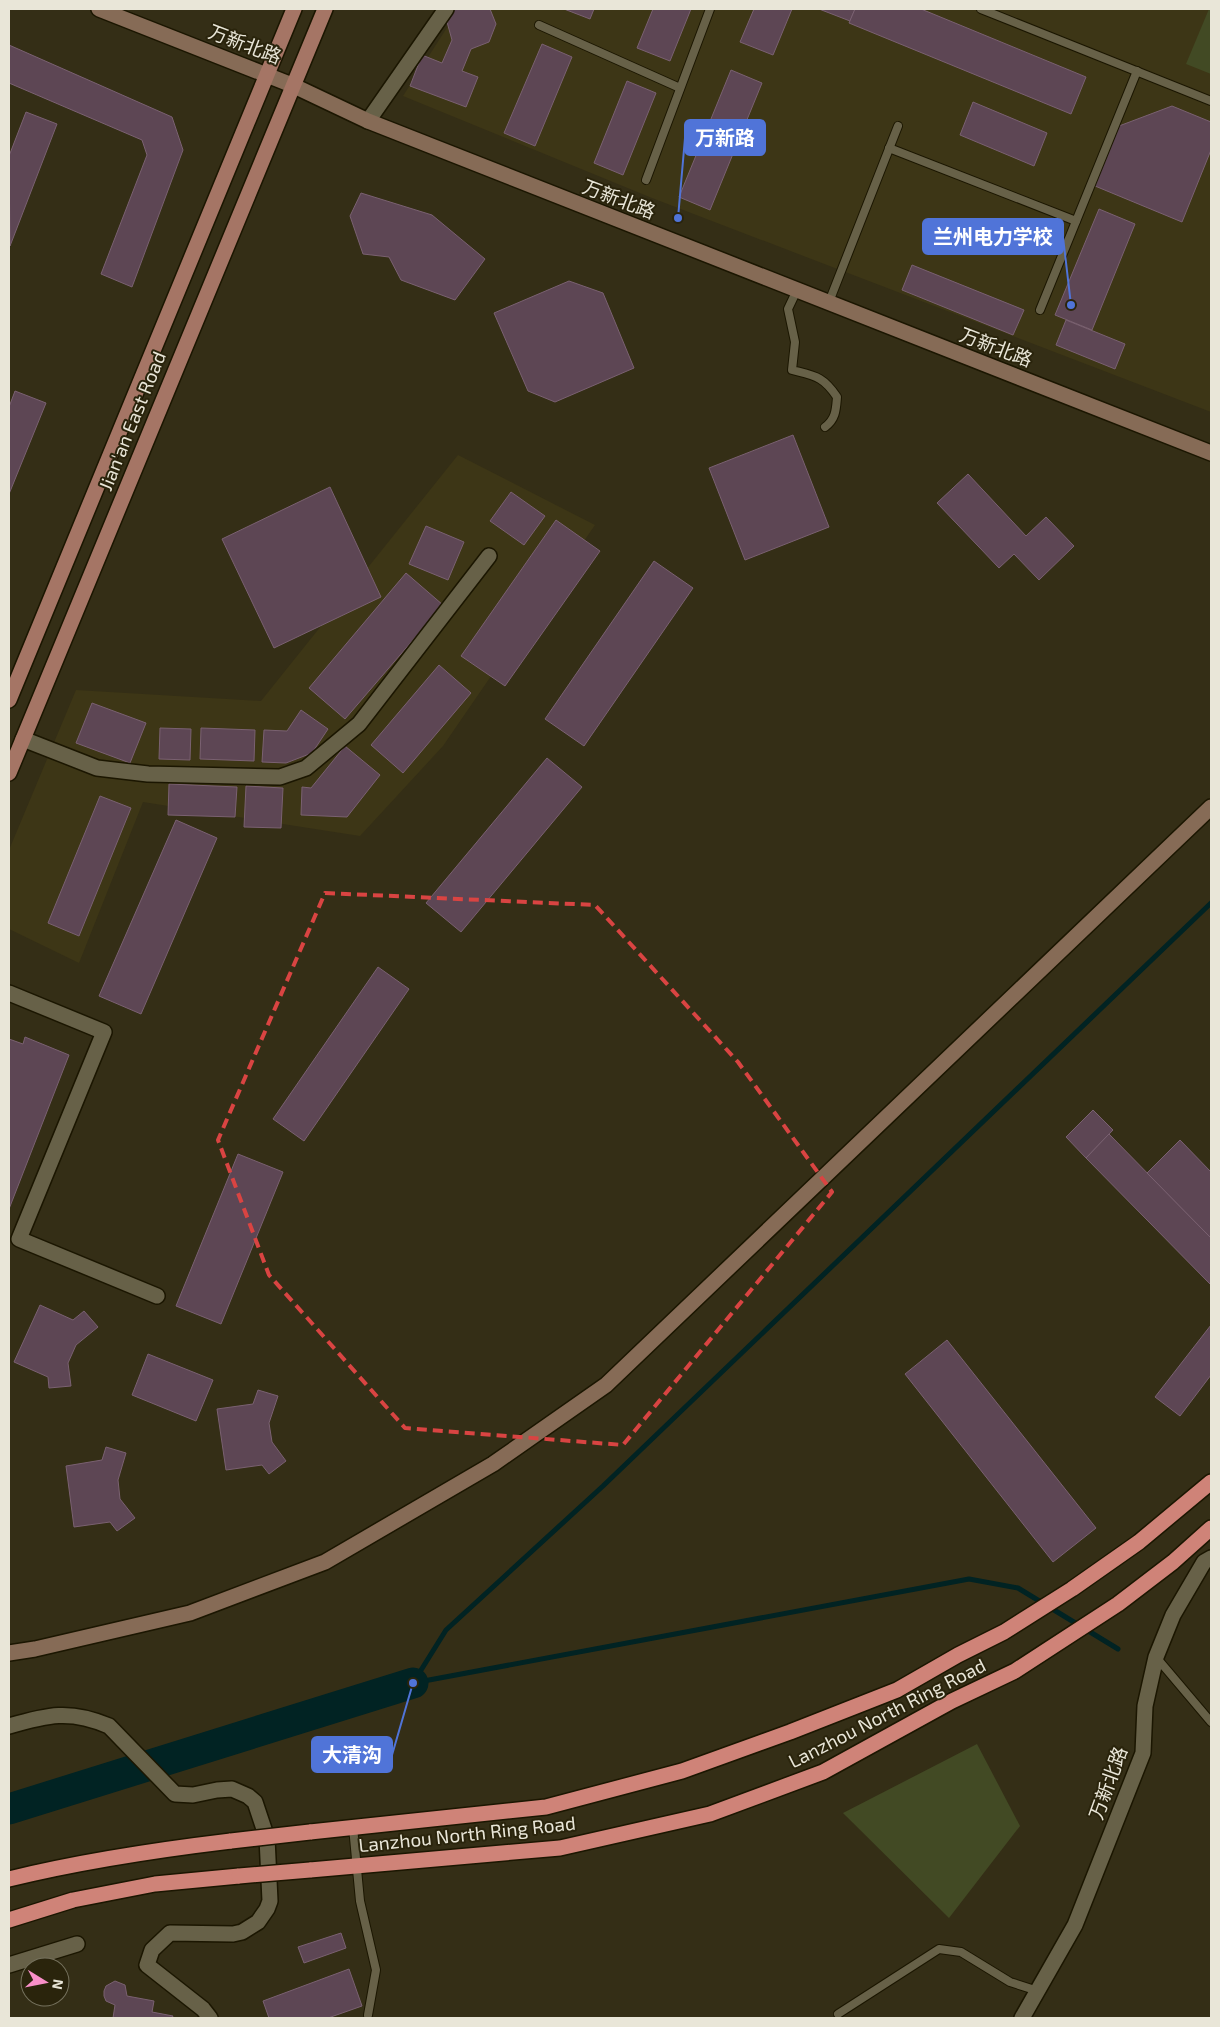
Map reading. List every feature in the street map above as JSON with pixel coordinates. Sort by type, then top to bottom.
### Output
[{"type":"highway","name":"Lanzhou North Ring Road","points":[[9,1880],[71,1864],[164,1849],[546,1808],[682,1771],[790,1732],[896,1690],[1004,1632],[1072,1589],[1139,1542],[1180,1510],[1211,1482]]},
{"type":"highway","name":"Lanzhou North Ring Road","points":[[9,1920],[73,1900],[155,1884],[560,1848],[710,1814],[823,1772],[952,1701],[1015,1671],[1118,1604],[1174,1562],[1211,1528]]},
{"type":"main road","name":"万新北路","points":[[99,9],[268,75],[368,121],[1211,453]]},
{"type":"main road","name":"Jian'an East Road","points":[[9,700],[294,9]]},
{"type":"main road","name":"Jian'an East Road","points":[[9,773],[325,9]]},
{"type":"main road","points":[[9,1653],[35,1649],[190,1613],[325,1562],[493,1464],[606,1385],[1211,808]]},
{"type":"street","points":[[368,121],[446,9]]},
{"type":"street","points":[[23,739],[97,768],[140,773],[280,777],[306,768],[359,724],[488,556]]},
{"type":"street","points":[[9,993],[104,1032],[19,1239],[157,1296]]},
{"type":"street","name":"万新北路","points":[[1022,2018],[1075,1925],[1143,1753],[1145,1706],[1156,1657],[1174,1615],[1204,1562],[1211,1558]]},
{"type":"street","points":[[9,1726],[46,1716],[81,1716],[109,1726],[175,1794],[193,1795],[225,1789],[239,1791],[255,1802],[267,1838],[270,1901],[267,1909],[258,1922],[242,1932],[233,1934],[170,1933],[152,1950],[148,1965],[203,2009],[210,2018]]},
{"type":"street","points":[[9,1965],[77,1944]]},
{"type":"lane","points":[[646,180],[710,9]]},
{"type":"lane","points":[[981,9],[1211,101]]},
{"type":"lane","points":[[539,25],[680,88]]},
{"type":"lane","points":[[1040,310],[1137,71]]},
{"type":"lane","points":[[829,302],[898,126]]},
{"type":"lane","points":[[889,148],[1076,222]]},
{"type":"lane","points":[[796,290],[788,309],[795,342],[792,370],[816,376],[828,383],[837,397],[836,413],[831,422],[825,427]]},
{"type":"lane","points":[[1156,1657],[1211,1722]]},
{"type":"lane","points":[[353,1828],[360,1901],[376,1970],[368,2015]]},
{"type":"lane","points":[[838,2014],[939,1949],[961,1952],[1010,1982],[1038,1991]]},
{"type":"highlighted area","points":[[325,893],[595,905],[738,1062],[832,1192],[623,1445],[405,1428],[269,1275],[218,1140]]},
{"type":"shaded area","points":[[459,9],[1211,9],[1211,412],[652,198],[403,96]]},
{"type":"shaded area","points":[[458,455],[595,525],[443,746],[360,836],[143,802],[79,963],[9,929],[9,850],[76,690],[261,701]]},
{"type":"green space","points":[[1209,9],[1211,9],[1211,74],[1186,64]]},
{"type":"green space","points":[[977,1744],[1020,1826],[949,1918],[843,1813]]},
{"type":"building","points":[[453,9],[490,9],[496,24],[489,42],[471,49],[462,71],[478,77],[466,107],[410,86],[422,55],[442,63],[452,40],[447,22]]},
{"type":"building","points":[[564,9],[594,9],[590,19]]},
{"type":"building","points":[[653,9],[691,9],[670,61],[637,48]]},
{"type":"building","points":[[754,9],[792,9],[773,55],[740,42]]},
{"type":"building","points":[[819,9],[855,9],[850,21]]},
{"type":"building","points":[[855,9],[921,9],[1086,77],[1071,114],[849,23]]},
{"type":"building","points":[[542,44],[572,57],[535,146],[504,133]]},
{"type":"building","points":[[9,45],[172,117],[183,150],[132,287],[101,274],[147,155],[142,140],[9,83]]},
{"type":"building","points":[[731,70],[762,83],[710,210],[679,197]]},
{"type":"building","points":[[627,81],[656,93],[623,175],[594,163]]},
{"type":"building","points":[[973,102],[1047,133],[1034,166],[960,135]]},
{"type":"building","points":[[1172,106],[1211,122],[1211,150],[1182,222],[1095,186],[1119,126]]},
{"type":"building","points":[[26,112],[57,124],[10,246],[9,156]]},
{"type":"building","points":[[361,193],[432,215],[485,259],[455,300],[401,280],[389,257],[363,254],[350,216]]},
{"type":"building","points":[[1099,209],[1135,224],[1092,330],[1055,315]]},
{"type":"building","points":[[912,265],[1024,310],[1013,335],[902,290]]},
{"type":"building","points":[[569,281],[603,293],[634,368],[555,402],[528,391],[494,313]]},
{"type":"building","points":[[1066,320],[1125,344],[1115,369],[1056,345]]},
{"type":"building","points":[[15,391],[46,403],[9,494],[9,407]]},
{"type":"building","points":[[793,435],[829,527],[745,560],[709,468]]},
{"type":"building","points":[[968,474],[1026,536],[1046,517],[1074,546],[1039,580],[1014,554],[999,568],[937,503]]},
{"type":"building","points":[[330,487],[381,597],[274,648],[222,539]]},
{"type":"building","points":[[511,492],[545,516],[524,545],[490,521]]},
{"type":"building","points":[[556,520],[600,551],[505,686],[461,656]]},
{"type":"building","points":[[426,526],[464,542],[448,580],[409,564]]},
{"type":"building","points":[[654,561],[693,588],[584,746],[545,719]]},
{"type":"building","points":[[406,573],[443,605],[345,719],[309,688]]},
{"type":"building","points":[[439,665],[471,693],[403,773],[371,745]]},
{"type":"building","points":[[92,703],[146,723],[130,763],[76,743]]},
{"type":"building","points":[[301,710],[328,729],[312,753],[286,763],[262,762],[264,730],[287,731]]},
{"type":"building","points":[[160,728],[191,729],[190,760],[159,759]]},
{"type":"building","points":[[201,728],[255,730],[254,761],[200,759]]},
{"type":"building","points":[[345,746],[380,775],[347,817],[301,815],[302,787],[311,788]]},
{"type":"building","points":[[547,758],[582,787],[461,932],[426,903]]},
{"type":"building","points":[[169,784],[237,787],[235,817],[168,815]]},
{"type":"building","points":[[246,786],[283,788],[281,828],[244,827]]},
{"type":"building","points":[[100,796],[131,808],[79,936],[48,923]]},
{"type":"building","points":[[176,820],[217,838],[141,1014],[99,996]]},
{"type":"building","points":[[378,967],[409,989],[304,1141],[273,1119]]},
{"type":"building","points":[[25,1037],[69,1055],[9,1209],[9,1039],[23,1044]]},
{"type":"building","points":[[1093,1110],[1113,1130],[1086,1158],[1066,1137]]},
{"type":"building","points":[[1109,1134],[1211,1238],[1211,1285],[1086,1158]]},
{"type":"building","points":[[1180,1140],[1211,1172],[1211,1238],[1147,1173]]},
{"type":"building","points":[[238,1154],[283,1172],[221,1324],[176,1306]]},
{"type":"building","points":[[40,1305],[73,1320],[84,1311],[98,1327],[76,1345],[68,1363],[71,1386],[49,1388],[48,1377],[14,1362]]},
{"type":"building","points":[[1211,1325],[1211,1375],[1180,1416],[1155,1397]]},
{"type":"building","points":[[947,1340],[1096,1528],[1053,1562],[905,1374]]},
{"type":"building","points":[[148,1354],[213,1380],[196,1421],[132,1395]]},
{"type":"building","points":[[258,1390],[278,1396],[269,1423],[272,1442],[286,1461],[269,1474],[262,1465],[226,1470],[217,1409],[253,1404]]},
{"type":"building","points":[[106,1447],[126,1453],[118,1480],[120,1499],[135,1518],[117,1531],[110,1522],[74,1527],[66,1466],[102,1460]]},
{"type":"building","points":[[341,1933],[346,1948],[304,1963],[298,1947]]},
{"type":"building","points":[[349,1969],[362,2006],[328,2018],[269,2018],[263,2001]]},
{"type":"building","points":[[115,1981],[125,1985],[127,1996],[154,2001],[152,2012],[173,2016],[172,2018],[113,2018],[115,2005],[106,2001],[104,1991],[106,1986]]},
{"type":"waterway","points":[[413,1683],[446,1630],[603,1486],[1211,903]]},
{"type":"waterway","points":[[413,1683],[969,1579],[1018,1588],[1118,1649]]},
{"type":"waterway","points":[[9,1809],[413,1683]]},
{"type":"place","name":"万新路","points":[[678,218]]},
{"type":"place","name":"兰州电力学校","points":[[1071,305]]},
{"type":"place","name":"大清沟","points":[[413,1683]]}]
